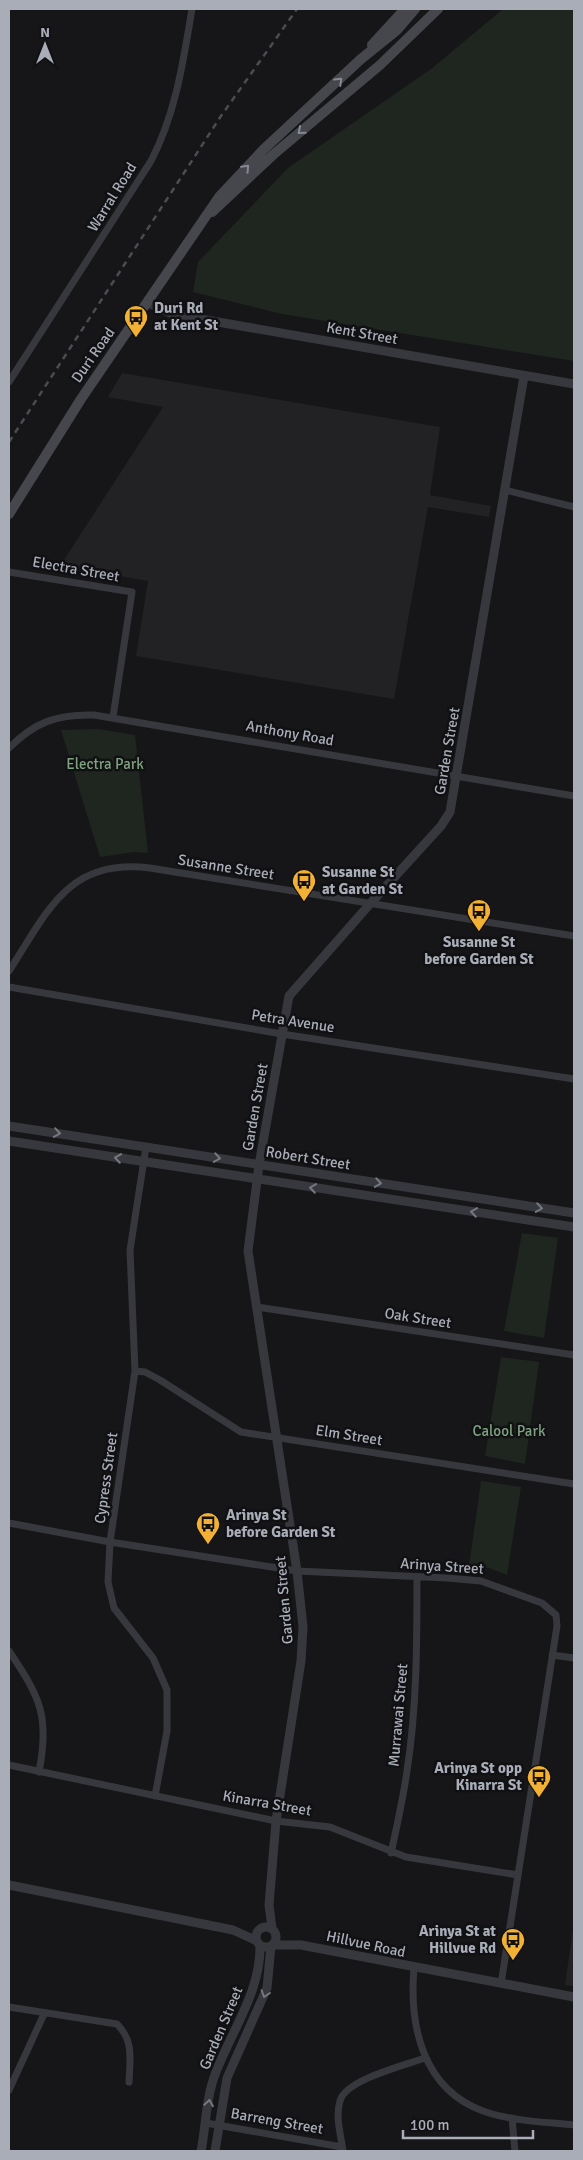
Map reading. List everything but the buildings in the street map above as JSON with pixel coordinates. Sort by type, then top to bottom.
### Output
[{"type":"main road","points":[[361,59],[384,30],[406,9]]},
{"type":"main road","name":"Duri Road","points":[[9,514],[81,399],[219,197],[264,149],[361,59],[397,30],[415,9]]},
{"type":"main road","name":"Duri Road","points":[[403,43],[428,9]]},
{"type":"main road","name":"Duri Road","points":[[207,216],[226,202],[274,154],[403,43],[438,9]]},
{"type":"street","name":"Warral Road","points":[[9,382],[146,170],[163,138],[177,93],[192,9]]},
{"type":"street","name":"Kent Street","points":[[148,303],[172,314],[574,384]]},
{"type":"street","name":"Garden Street","points":[[201,2151],[215,2073],[255,1982],[258,1943],[256,1937],[269,1904],[276,1821],[303,1640],[297,1571],[248,1241],[286,1007],[292,992],[446,819],[452,804],[524,376]]},
{"type":"street","points":[[505,490],[574,507]]},
{"type":"street","name":"Electra Street","points":[[9,572],[132,592],[113,717]]},
{"type":"street","name":"Anthony Road","points":[[9,748],[32,728],[62,716],[113,717],[574,796]]},
{"type":"street","name":"Susanne Street","points":[[9,971],[62,892],[91,874],[103,869],[120,866],[150,868],[369,905],[574,936]]},
{"type":"street","name":"Petra Avenue","points":[[9,987],[282,1034],[574,1079]]},
{"type":"street","name":"Robert Street","points":[[9,1126],[574,1213]]},
{"type":"street","name":"Robert Street","points":[[9,1141],[574,1227]]},
{"type":"street","name":"Cypress Street","points":[[146,1147],[130,1250],[135,1371],[110,1542],[108,1582],[114,1608],[153,1658],[167,1690],[167,1731],[155,1796]]},
{"type":"street","name":"Oak Street","points":[[257,1307],[574,1355]]},
{"type":"street","name":"Elm Street","points":[[135,1371],[145,1372],[160,1380],[241,1432],[574,1484]]},
{"type":"street","name":"Arinya Street","points":[[9,1523],[110,1542],[297,1571],[481,1581],[542,1604],[552,1610],[557,1621],[501,1984]]},
{"type":"street","name":"Murrawai Street","points":[[391,1853],[407,1772],[413,1724],[416,1680],[417,1577]]},
{"type":"street","points":[[9,1651],[32,1685],[41,1710],[44,1743],[39,1772]]},
{"type":"street","points":[[552,1655],[574,1658]]},
{"type":"street","name":"Kinarra Street","points":[[9,1765],[276,1821],[330,1827],[391,1853],[518,1875]]},
{"type":"street","points":[[9,1885],[233,1930],[260,1929],[274,1931]]},
{"type":"street","name":"Garden Street","points":[[215,2151],[227,2078],[266,1995],[274,1931],[269,1904]]},
{"type":"street","points":[[233,1930],[258,1943]]},
{"type":"street","name":"Hillvue Road","points":[[274,1931],[301,1945]]},
{"type":"street","name":"Hillvue Road","points":[[258,1943],[272,1946],[301,1945],[574,1998]]},
{"type":"street","points":[[414,1968],[414,2005],[424,2058],[445,2089],[462,2102],[484,2112],[512,2118],[574,2126]]},
{"type":"street","points":[[9,2007],[117,2024],[127,2035],[130,2054],[129,2082]]},
{"type":"street","points":[[9,2090],[44,2014]]},
{"type":"street","points":[[343,2149],[339,2108],[340,2100],[346,2090],[362,2081],[424,2058]]},
{"type":"street","points":[[512,2118],[515,2151]]},
{"type":"street","name":"Barreng Street","points":[[206,2123],[343,2149]]},
{"type":"shaded area","points":[[122,373],[440,427],[430,495],[491,506],[489,517],[428,507],[394,699],[136,656],[148,581],[60,566],[163,407],[108,397]]},
{"type":"shaded area","points":[[574,1922],[574,1986],[565,1985]]},
{"type":"green space","points":[[503,9],[574,9],[574,361],[282,314],[193,292],[198,262],[288,168],[431,69]]},
{"type":"green space","name":"Electra Park","points":[[99,729],[135,735],[148,853],[134,852],[100,857],[61,730]]},
{"type":"green space","points":[[522,1233],[558,1238],[544,1338],[504,1331]]},
{"type":"green space","name":"Calool Park","points":[[501,1357],[539,1362],[525,1464],[485,1456]]},
{"type":"green space","name":"Calool Park","points":[[481,1481],[521,1487],[507,1575],[489,1568],[469,1566]]},
{"type":"railway","points":[[9,442],[221,116],[297,9]]},
{"type":"place","name":"Duri Rd at Kent St","points":[[136,338]]},
{"type":"place","name":"Susanne St at Garden St","points":[[304,902]]},
{"type":"place","name":"Susanne St before Garden St","points":[[479,932]]},
{"type":"place","name":"Arinya St before Garden St","points":[[208,1545]]},
{"type":"place","name":"Arinya St opp Kinarra St","points":[[539,1798]]},
{"type":"place","name":"Arinya St at Hillvue Rd","points":[[513,1961]]}]
